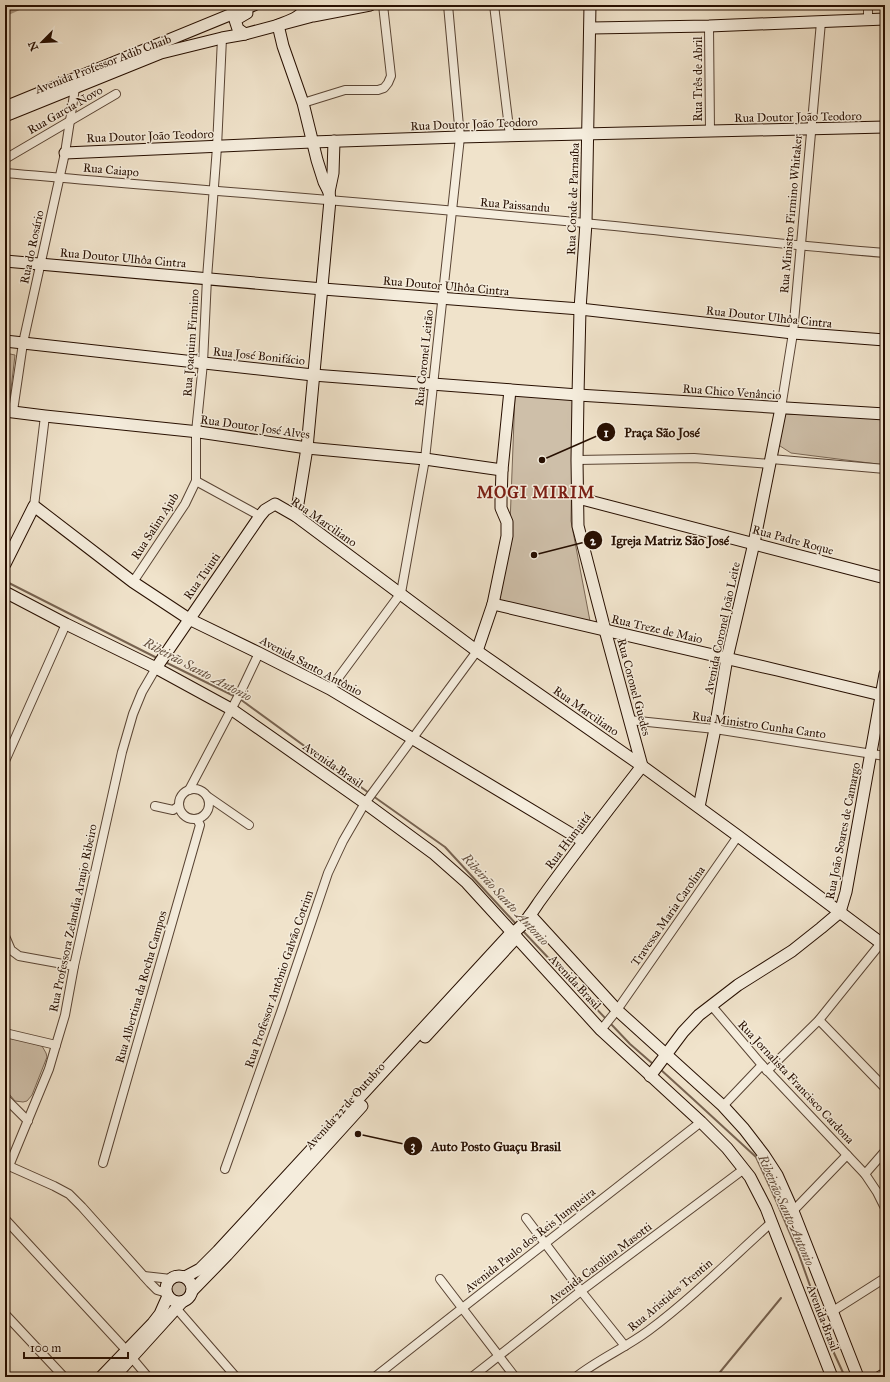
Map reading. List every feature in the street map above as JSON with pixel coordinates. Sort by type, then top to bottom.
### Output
[{"type":"street","name":"Avenida Professor Adib Chaib","points":[[5,107],[254,5]]},
{"type":"street","points":[[222,38],[226,30],[235,20],[260,5]]},
{"type":"street","points":[[305,5],[303,12],[299,16],[278,25],[283,46],[303,103],[312,142],[324,182],[330,196]]},
{"type":"street","name":"Avenida Professor Adib Chaib","points":[[5,116],[161,53],[245,34],[309,17],[325,5]]},
{"type":"street","points":[[309,17],[370,5]]},
{"type":"street","points":[[303,103],[345,90],[378,90],[384,88],[391,76],[383,5]]},
{"type":"street","name":"Rua Coronel Leitão","points":[[330,689],[401,593],[425,459],[460,137],[448,5]]},
{"type":"street","points":[[494,5],[510,136]]},
{"type":"street","name":"Rua Conde de Parnaíba","points":[[577,460],[580,309],[586,224],[591,28],[590,5]]},
{"type":"street","points":[[868,5],[868,19]]},
{"type":"street","points":[[591,28],[709,26],[885,19]]},
{"type":"street","points":[[235,20],[238,29],[245,34]]},
{"type":"street","name":"Rua Ministro Firmino Whitaker","points":[[781,408],[793,333],[821,22]]},
{"type":"street","name":"Rua Três de Abril","points":[[709,26],[710,132]]},
{"type":"street","name":"Rua Joaquim Firmino","points":[[196,482],[196,432],[203,363],[207,278],[217,147],[222,38]]},
{"type":"street","name":"Rua do Rosário","points":[[9,411],[65,153],[75,88]]},
{"type":"street","name":"Rua Garcia Novo","points":[[5,159],[116,94]]},
{"type":"street","name":"Rua Doutor João Teodoro","points":[[65,153],[460,137],[885,128]]},
{"type":"street","points":[[296,516],[307,448],[323,289],[333,174],[334,141]]},
{"type":"street","name":"Rua Caiapo","points":[[5,173],[214,191]]},
{"type":"street","name":"Rua Paissandu","points":[[214,191],[330,196],[452,211],[800,247],[885,253]]},
{"type":"street","name":"Rua Doutor Ulhôa Cintra","points":[[5,261],[323,289],[580,309],[793,333],[885,340]]},
{"type":"street","name":"Rua José Bonifácio","points":[[5,341],[314,375],[510,390]]},
{"type":"street","points":[[477,651],[493,604],[507,536],[507,522],[501,508],[502,470],[510,390]]},
{"type":"street","name":"Rua Chico Venâncio","points":[[510,390],[885,414]]},
{"type":"street","name":"Avenida Coronel João Leite","points":[[699,807],[715,729],[727,658],[754,543],[781,408]]},
{"type":"street","name":"Rua Doutor José Alves","points":[[9,411],[196,432],[307,448],[425,459],[502,470]]},
{"type":"street","points":[[5,564],[34,506],[45,416]]},
{"type":"street","points":[[577,460],[694,458],[885,469]]},
{"type":"street","name":"Rua Coronel Guedes","points":[[577,460],[578,526],[642,766]]},
{"type":"street","points":[[196,482],[260,516]]},
{"type":"street","name":"Rua Salim Ajub","points":[[133,582],[184,504],[196,482]]},
{"type":"street","name":"Rua Padre Roque","points":[[578,498],[885,578]]},
{"type":"street","name":"Rua Marciliano","points":[[275,504],[296,516],[477,651],[699,807],[884,946]]},
{"type":"street","name":"Rua Tuiuti","points":[[157,665],[260,516],[275,504]]},
{"type":"street","name":"Avenida Santo Antônio","points":[[34,506],[133,582],[188,619],[330,689],[583,841]]},
{"type":"street","name":"Avenida Brasil","points":[[5,592],[66,624],[157,665],[233,706],[367,800],[433,853],[466,884],[519,928],[664,1058],[723,1106],[744,1129],[777,1175],[793,1211],[858,1377]]},
{"type":"street","name":"Rua Treze de Maio","points":[[493,604],[883,696]]},
{"type":"street","points":[[5,761],[66,624]]},
{"type":"street","name":"Rua Professor Antônio Galvão Cotrim","points":[[225,1169],[328,873],[343,841],[367,800],[477,651]]},
{"type":"street","points":[[207,796],[209,801],[208,810],[202,817],[197,819],[188,818],[184,815],[179,806],[181,796],[189,790],[241,691],[259,653]]},
{"type":"street","name":"Rua Professora Zelandia Araujo Ribeiro","points":[[7,1168],[49,1069],[65,1015],[74,966],[133,714],[142,692],[157,665]]},
{"type":"street","name":"Rua João Soares de Camargo","points":[[652,1073],[683,1032],[711,1005],[738,984],[792,951],[840,912],[846,892],[883,696],[885,674]]},
{"type":"street","name":"Rua Ministro Cunha Canto","points":[[629,720],[715,729],[885,756]]},
{"type":"street","name":"Rua Humaitá","points":[[519,928],[583,841],[642,766]]},
{"type":"street","points":[[189,790],[199,790],[250,825]]},
{"type":"street","points":[[155,806],[173,810],[179,806]]},
{"type":"street","name":"Rua Albertina da Rocha Campos","points":[[103,1163],[200,825],[197,819]]},
{"type":"street","name":"Travessa Maria Carolina","points":[[603,1027],[738,836]]},
{"type":"street","name":"Avenida Brasil","points":[[519,928],[603,1027],[701,1122],[744,1169],[755,1186],[772,1222],[832,1377]]},
{"type":"street","name":"Avenida 22 de Outubro","points":[[185,1277],[200,1268],[218,1251],[519,928]]},
{"type":"street","name":"Avenida 22 de Outubro","points":[[192,1291],[227,1255],[519,928]]},
{"type":"street","points":[[5,936],[11,950],[19,956],[74,966]]},
{"type":"street","points":[[723,1106],[819,1020],[884,946]]},
{"type":"street","name":"Rua Jornalista Francisco Cardona","points":[[711,1005],[764,1068],[865,1174],[877,1192],[885,1208]]},
{"type":"street","points":[[819,1020],[885,1088]]},
{"type":"street","points":[[5,1033],[56,1045]]},
{"type":"street","points":[[5,1098],[28,1121]]},
{"type":"street","name":"Avenida Paulo dos Reis Junqueira","points":[[375,1377],[461,1308],[701,1122]]},
{"type":"street","points":[[865,1174],[885,1151]]},
{"type":"street","points":[[793,1211],[847,1155]]},
{"type":"street","points":[[7,1168],[54,1186],[69,1194],[144,1276],[158,1290],[179,1305],[236,1377]]},
{"type":"street","name":"Avenida Carolina Masotti","points":[[472,1377],[581,1291],[744,1169]]},
{"type":"street","points":[[526,1218],[625,1346]]},
{"type":"street","points":[[5,1219],[148,1377]]},
{"type":"street","name":"Rua Aristides Trentin","points":[[576,1377],[597,1362],[649,1330],[687,1299],[772,1222]]},
{"type":"street","points":[[144,1276],[171,1279]]},
{"type":"street","points":[[102,1377],[129,1355],[179,1305],[189,1298],[192,1291],[191,1283],[185,1277],[177,1276],[171,1279],[166,1286],[167,1295],[157,1319],[129,1355],[114,1377]]},
{"type":"street","points":[[833,1311],[885,1278]]},
{"type":"street","points":[[440,1279],[515,1377]]},
{"type":"street","points":[[5,1314],[64,1377]]},
{"type":"street","points":[[880,1377],[885,1374]]},
{"type":"shaded area","points":[[5,353],[15,355],[9,406],[5,405]]},
{"type":"shaded area","points":[[515,394],[573,399],[571,521],[590,621],[498,600],[510,524]]},
{"type":"shaded area","points":[[785,414],[885,417],[885,465],[791,453],[777,444]]},
{"type":"shaded area","points":[[5,1036],[42,1046],[46,1053],[47,1057],[32,1095],[27,1101],[15,1101],[5,1089]]},
{"type":"shaded area","points":[[179,1278],[186,1281],[189,1288],[186,1295],[179,1298],[172,1295],[169,1288],[172,1281]]},
{"type":"waterway","points":[[5,10],[16,5]]},
{"type":"waterway","name":"Ribeirão Santo Antonio","points":[[5,581],[157,658]]},
{"type":"waterway","name":"Ribeirão Santo Antonio","points":[[165,662],[236,697]]},
{"type":"waterway","name":"Ribeirão Santo Antonio","points":[[240,699],[369,793]]},
{"type":"waterway","name":"Ribeirão Santo Antonio","points":[[373,796],[445,847],[517,925]]},
{"type":"waterway","name":"Ribeirão Santo Antonio","points":[[522,930],[607,1020]]},
{"type":"waterway","name":"Ribeirão Santo Antonio","points":[[610,1023],[630,1044],[653,1064]]},
{"type":"waterway","name":"Ribeirão Santo Antonio","points":[[660,1069],[756,1157],[798,1252],[834,1353],[845,1377]]},
{"type":"waterway","points":[[716,1377],[781,1298]]},
{"type":"place","name":"Praça São José","points":[[542,460]]},
{"type":"place","name":"Igreja Matriz São José","points":[[534,555]]},
{"type":"place","name":"Auto Posto Guaçu Brasil","points":[[358,1134]]},
{"type":"district","name":"MOGI MIRIM","points":[[536,492]]}]
